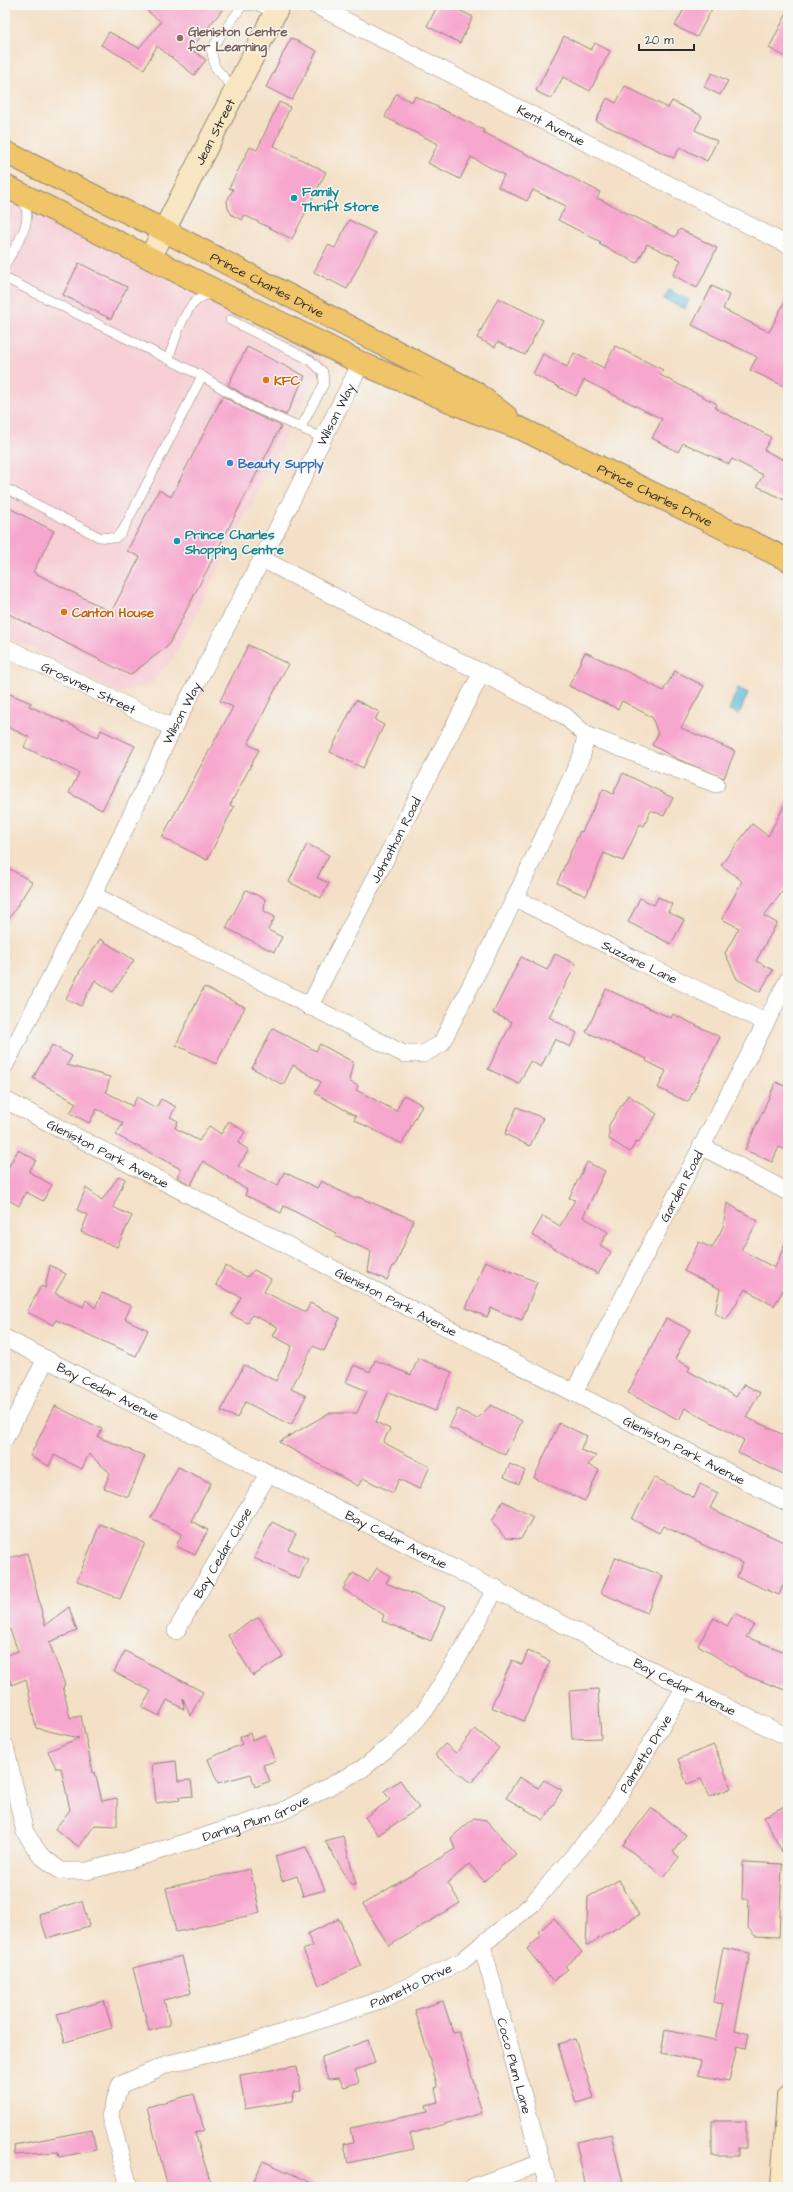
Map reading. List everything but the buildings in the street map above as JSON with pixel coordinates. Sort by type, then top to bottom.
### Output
[{"type":"highway","name":"Prince Charles Drive","points":[[5,152],[163,230],[476,393],[522,429]]},
{"type":"highway","name":"Prince Charles Drive","points":[[8,188],[228,295],[361,363],[473,412],[522,429],[788,560]]},
{"type":"street","name":"Kent Avenue","points":[[315,5],[788,245]]},
{"type":"street","name":"Jean Street","points":[[150,258],[276,9]]},
{"type":"street","name":"Wilson Way","points":[[5,1065],[92,895],[173,728],[262,559],[361,363]]},
{"type":"street","points":[[262,559],[565,716],[586,735],[716,784]]},
{"type":"street","name":"Grosvner Street","points":[[5,647],[173,728]]},
{"type":"street","name":"Johnathon Road","points":[[309,1007],[482,672]]},
{"type":"street","points":[[92,895],[309,1007],[404,1054],[423,1054],[441,1044],[515,898],[582,755],[586,735]]},
{"type":"street","name":"Suzzane Lane","points":[[515,898],[642,963],[765,1022]]},
{"type":"street","name":"Garden Road","points":[[574,1392],[788,980]]},
{"type":"street","name":"Gleniston Park Avenue","points":[[5,1100],[788,1503]]},
{"type":"street","points":[[701,1146],[788,1192]]},
{"type":"street","name":"Bay Cedar Avenue","points":[[5,1338],[268,1474],[496,1588],[685,1687],[788,1738]]},
{"type":"street","points":[[5,1438],[46,1359]]},
{"type":"street","name":"Bay Cedar Close","points":[[176,1631],[268,1474]]},
{"type":"street","name":"Darlng Plum Grove","points":[[5,1746],[25,1832],[40,1855],[61,1871],[87,1871],[133,1859],[281,1812],[362,1769],[400,1738],[426,1709],[463,1649],[496,1588]]},
{"type":"street","name":"Palmetto Drive","points":[[129,2187],[110,2116],[120,2085],[168,2064],[249,2044],[383,1999],[462,1961],[532,1904],[606,1818],[685,1687]]},
{"type":"street","name":"Coco Plum Lane","points":[[482,1945],[548,2187]]},
{"type":"street","points":[[782,2187],[788,2097]]},
{"type":"street","points":[[473,2187],[541,2163]]},
{"type":"lane","points":[[235,90],[215,67],[211,50],[242,6],[257,5],[276,9]]},
{"type":"lane","points":[[5,265],[26,226],[28,212],[23,202],[8,188]]},
{"type":"lane","points":[[5,278],[202,376],[249,405],[323,438]]},
{"type":"lane","points":[[168,359],[186,314],[194,303],[212,294],[228,295]]},
{"type":"lane","points":[[230,320],[310,360],[323,372],[324,384],[301,427]]},
{"type":"lane","points":[[5,488],[100,537],[115,538],[122,532],[202,376]]},
{"type":"shaded area","points":[[5,196],[324,360],[173,658],[152,683],[119,693],[5,635]]},
{"type":"water","points":[[669,290],[689,300],[685,309],[664,299]]},
{"type":"water","points":[[738,688],[748,693],[739,714],[729,710]]},
{"type":"place","name":"Gleniston Centre for Learning","points":[[180,38]]},
{"type":"place","name":"Family Thrift Store","points":[[294,198]]},
{"type":"place","name":"KFC","points":[[266,380]]},
{"type":"place","name":"Beauty Supply","points":[[230,463]]},
{"type":"place","name":"Prince Charles Shopping Centre","points":[[177,541]]},
{"type":"place","name":"Canton House","points":[[64,612]]}]
